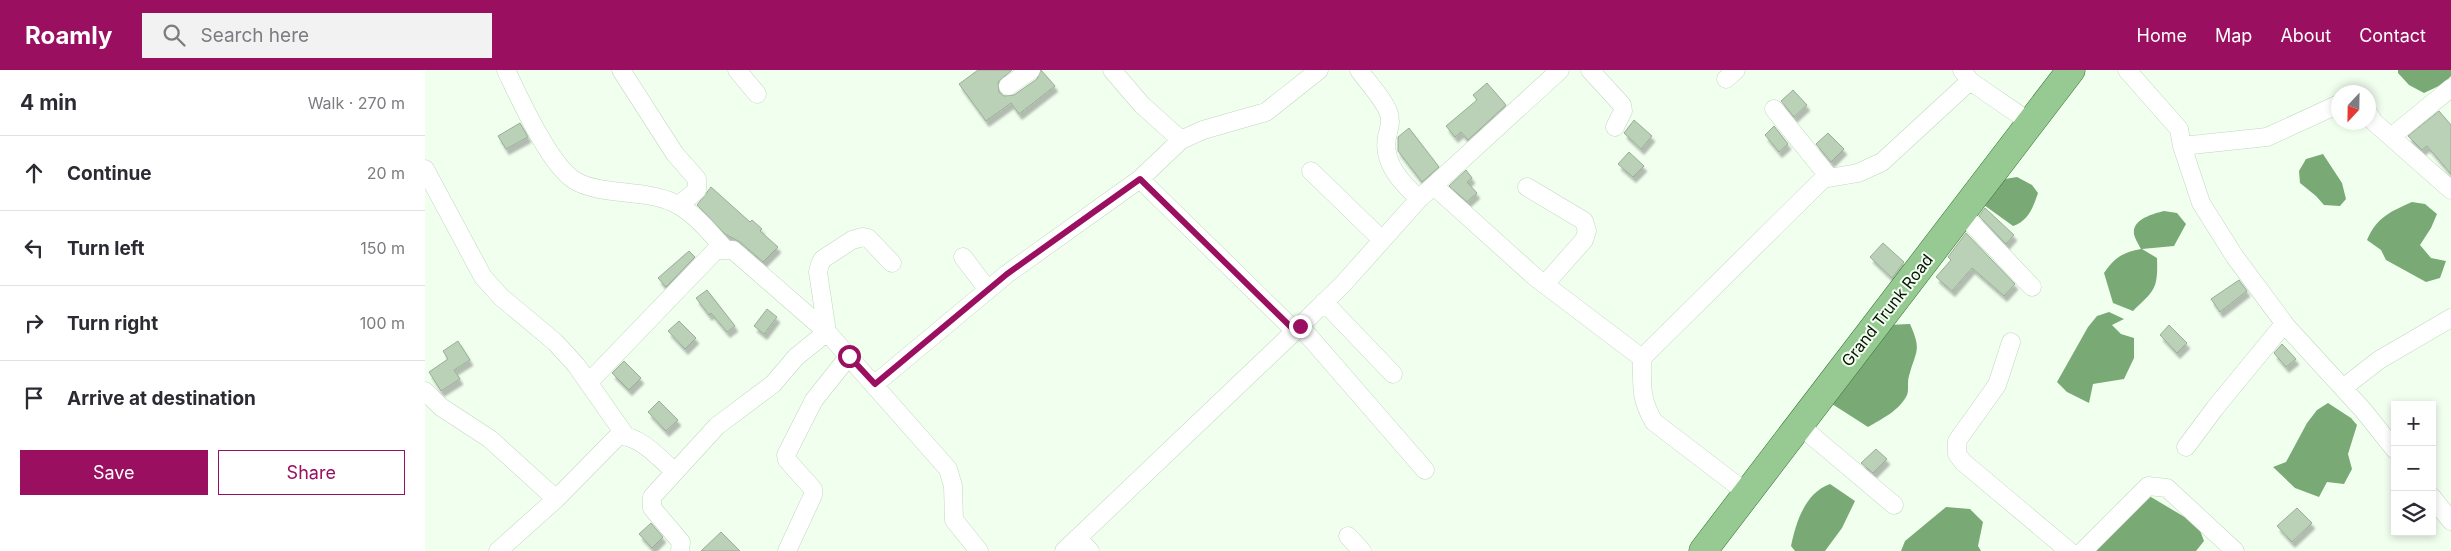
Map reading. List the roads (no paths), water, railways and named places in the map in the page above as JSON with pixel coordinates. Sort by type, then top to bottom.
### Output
[{"type":"main road","name":"Grand Trunk Road","points":[[1709,549],[1747,493],[1798,424],[2071,70]]},
{"type":"street","points":[[506,70],[531,121],[566,174],[585,185],[663,199],[679,205],[689,212],[725,249]]},
{"type":"street","points":[[621,70],[675,154],[697,179],[697,190],[679,205]]},
{"type":"street","points":[[737,70],[757,94]]},
{"type":"street","points":[[1008,86],[1031,70]]},
{"type":"street","points":[[1112,70],[1142,105],[1181,140]]},
{"type":"street","points":[[875,384],[988,290],[1140,179],[1181,140],[1203,130],[1266,112],[1319,70]]},
{"type":"street","points":[[1359,70],[1388,111],[1391,124],[1386,138],[1387,153],[1393,168],[1419,199]]},
{"type":"street","points":[[1064,551],[1298,328],[1419,199],[1560,70]]},
{"type":"street","points":[[1590,70],[1621,105],[1623,111],[1615,127]]},
{"type":"street","points":[[2127,70],[2179,130],[2182,146],[2201,203],[2235,257],[2284,324],[2343,388],[2392,446]]},
{"type":"street","points":[[1747,493],[1654,422],[1645,408],[1642,393],[1643,358],[1823,179],[1858,173],[1882,162],[1966,76],[2031,123]]},
{"type":"street","points":[[2391,137],[2451,88]]},
{"type":"street","points":[[2182,146],[2267,137],[2331,108]]},
{"type":"street","points":[[1774,109],[1829,177]]},
{"type":"street","points":[[2376,121],[2451,190]]},
{"type":"street","points":[[425,169],[483,277],[501,297],[555,342],[589,382],[625,435]]},
{"type":"street","points":[[1311,171],[1382,240]]},
{"type":"street","points":[[1140,179],[1298,328],[1425,470]]},
{"type":"street","points":[[1435,186],[1545,284],[1643,358]]},
{"type":"street","points":[[1527,187],[1579,217],[1584,221],[1587,230],[1584,240],[1545,284]]},
{"type":"street","points":[[1962,213],[2032,287]]},
{"type":"street","points":[[827,332],[818,272],[823,259],[852,240],[863,237],[868,238],[892,263]]},
{"type":"street","points":[[589,382],[716,250],[733,250],[827,332],[875,384],[948,469],[953,486],[954,520],[979,551]]},
{"type":"street","points":[[963,257],[988,290]]},
{"type":"street","points":[[1324,302],[1393,374]]},
{"type":"street","points":[[2343,388],[2379,360],[2451,318]]},
{"type":"street","points":[[2186,447],[2215,408],[2284,324]]},
{"type":"street","points":[[680,551],[681,542],[655,514],[651,502],[675,472],[717,426],[773,384],[796,357],[827,332]]},
{"type":"street","points":[[2011,342],[1997,385],[1957,441],[1957,454],[1963,462],[2069,551]]},
{"type":"street","points":[[787,551],[813,495],[813,488],[787,460],[786,454],[814,400],[849,356]]},
{"type":"street","points":[[425,391],[441,407],[490,439],[556,499]]},
{"type":"street","points":[[1798,424],[1894,504]]},
{"type":"street","points":[[498,551],[556,499],[618,436],[625,435],[635,439],[675,472]]},
{"type":"street","points":[[2083,551],[2148,486],[2167,488],[2235,551]]},
{"type":"street","points":[[2436,502],[2451,521]]},
{"type":"street","points":[[1348,536],[1361,551]]},
{"type":"street","points":[[1077,538],[1090,551]]}]
